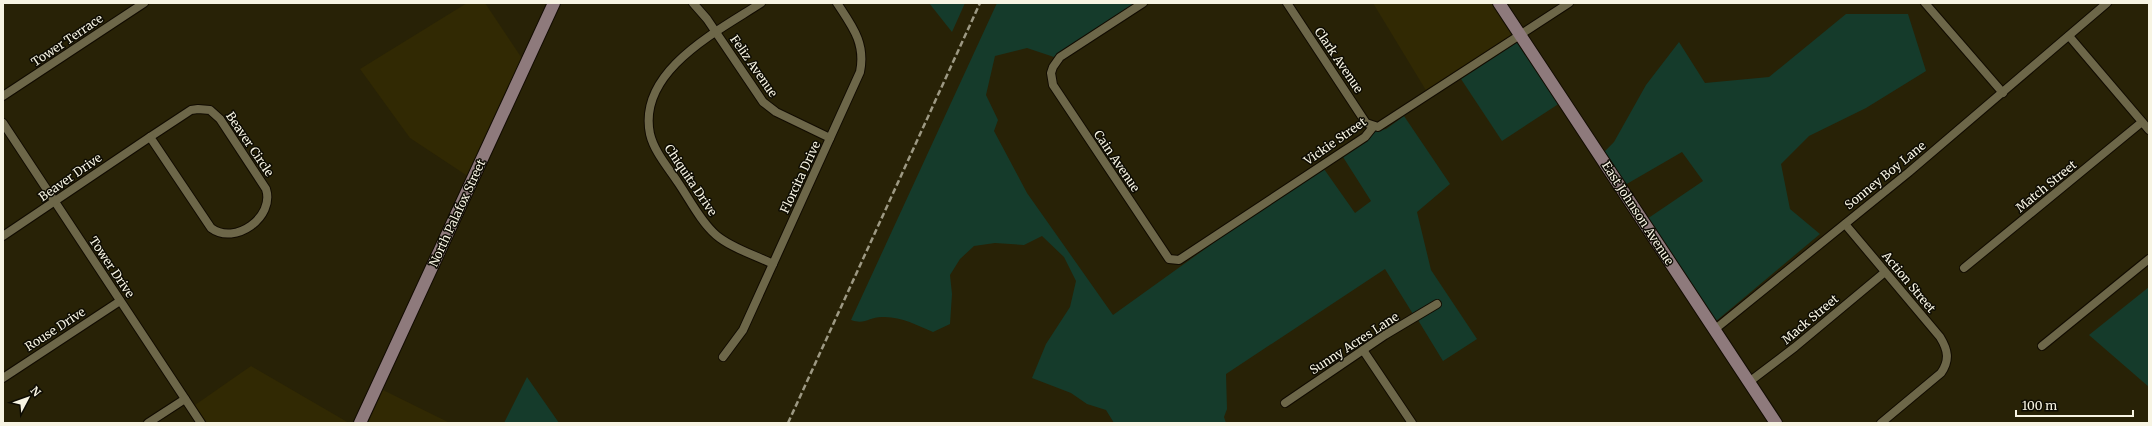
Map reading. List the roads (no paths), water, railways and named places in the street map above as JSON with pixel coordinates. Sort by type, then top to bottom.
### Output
[{"type":"main road","name":"North Palafox Street","points":[[360,423],[554,3]]},
{"type":"main road","name":"East Johnson Avenue","points":[[1499,3],[1776,423]]},
{"type":"street","name":"Tower Terrace","points":[[3,96],[144,3]]},
{"type":"street","name":"Feliz Avenue","points":[[693,3],[716,32],[763,102],[776,112],[830,138]]},
{"type":"street","name":"Chiquita Drive","points":[[761,3],[716,32],[672,67],[663,77],[652,98],[649,123],[650,134],[659,154],[712,232],[722,240],[773,264]]},
{"type":"street","name":"Florcita Drive","points":[[723,357],[739,338],[860,72],[862,52],[857,33],[837,3]]},
{"type":"street","name":"Cain Avenue","points":[[1143,3],[1060,57],[1051,73],[1053,85],[1066,106],[1168,258],[1176,261]]},
{"type":"street","name":"Clark Avenue","points":[[1287,3],[1366,123],[1373,127]]},
{"type":"street","name":"Vickie Street","points":[[1176,261],[1365,137],[1373,127],[1384,126],[1569,3]]},
{"type":"street","points":[[1925,3],[2003,93]]},
{"type":"street","name":"Sonney Boy Lane","points":[[1714,330],[2003,93],[2107,3]]},
{"type":"street","points":[[2069,36],[2149,130]]},
{"type":"street","name":"Beaver Circle","points":[[203,108],[215,114],[266,189],[268,203],[262,216],[237,233],[230,235],[217,232],[211,228],[150,137],[191,110],[203,108]]},
{"type":"street","name":"Match Street","points":[[1964,268],[2142,122]]},
{"type":"street","name":"Tower Drive","points":[[3,123],[201,423]]},
{"type":"street","name":"Beaver Drive","points":[[3,236],[150,137]]},
{"type":"street","name":"Action Street","points":[[1845,224],[1940,337],[1946,347],[1947,359],[1941,373],[1881,423]]},
{"type":"street","points":[[2042,346],[2149,259]]},
{"type":"street","name":"Mack Street","points":[[1749,382],[1795,347],[1885,272]]},
{"type":"street","name":"Rouse Drive","points":[[3,378],[120,301]]},
{"type":"street","name":"Sunny Acres Lane","points":[[1285,403],[1364,350],[1437,304]]},
{"type":"street","points":[[1364,350],[1412,423]]},
{"type":"street","points":[[148,423],[185,399]]},
{"type":"railway","points":[[788,423],[980,3]]}]
